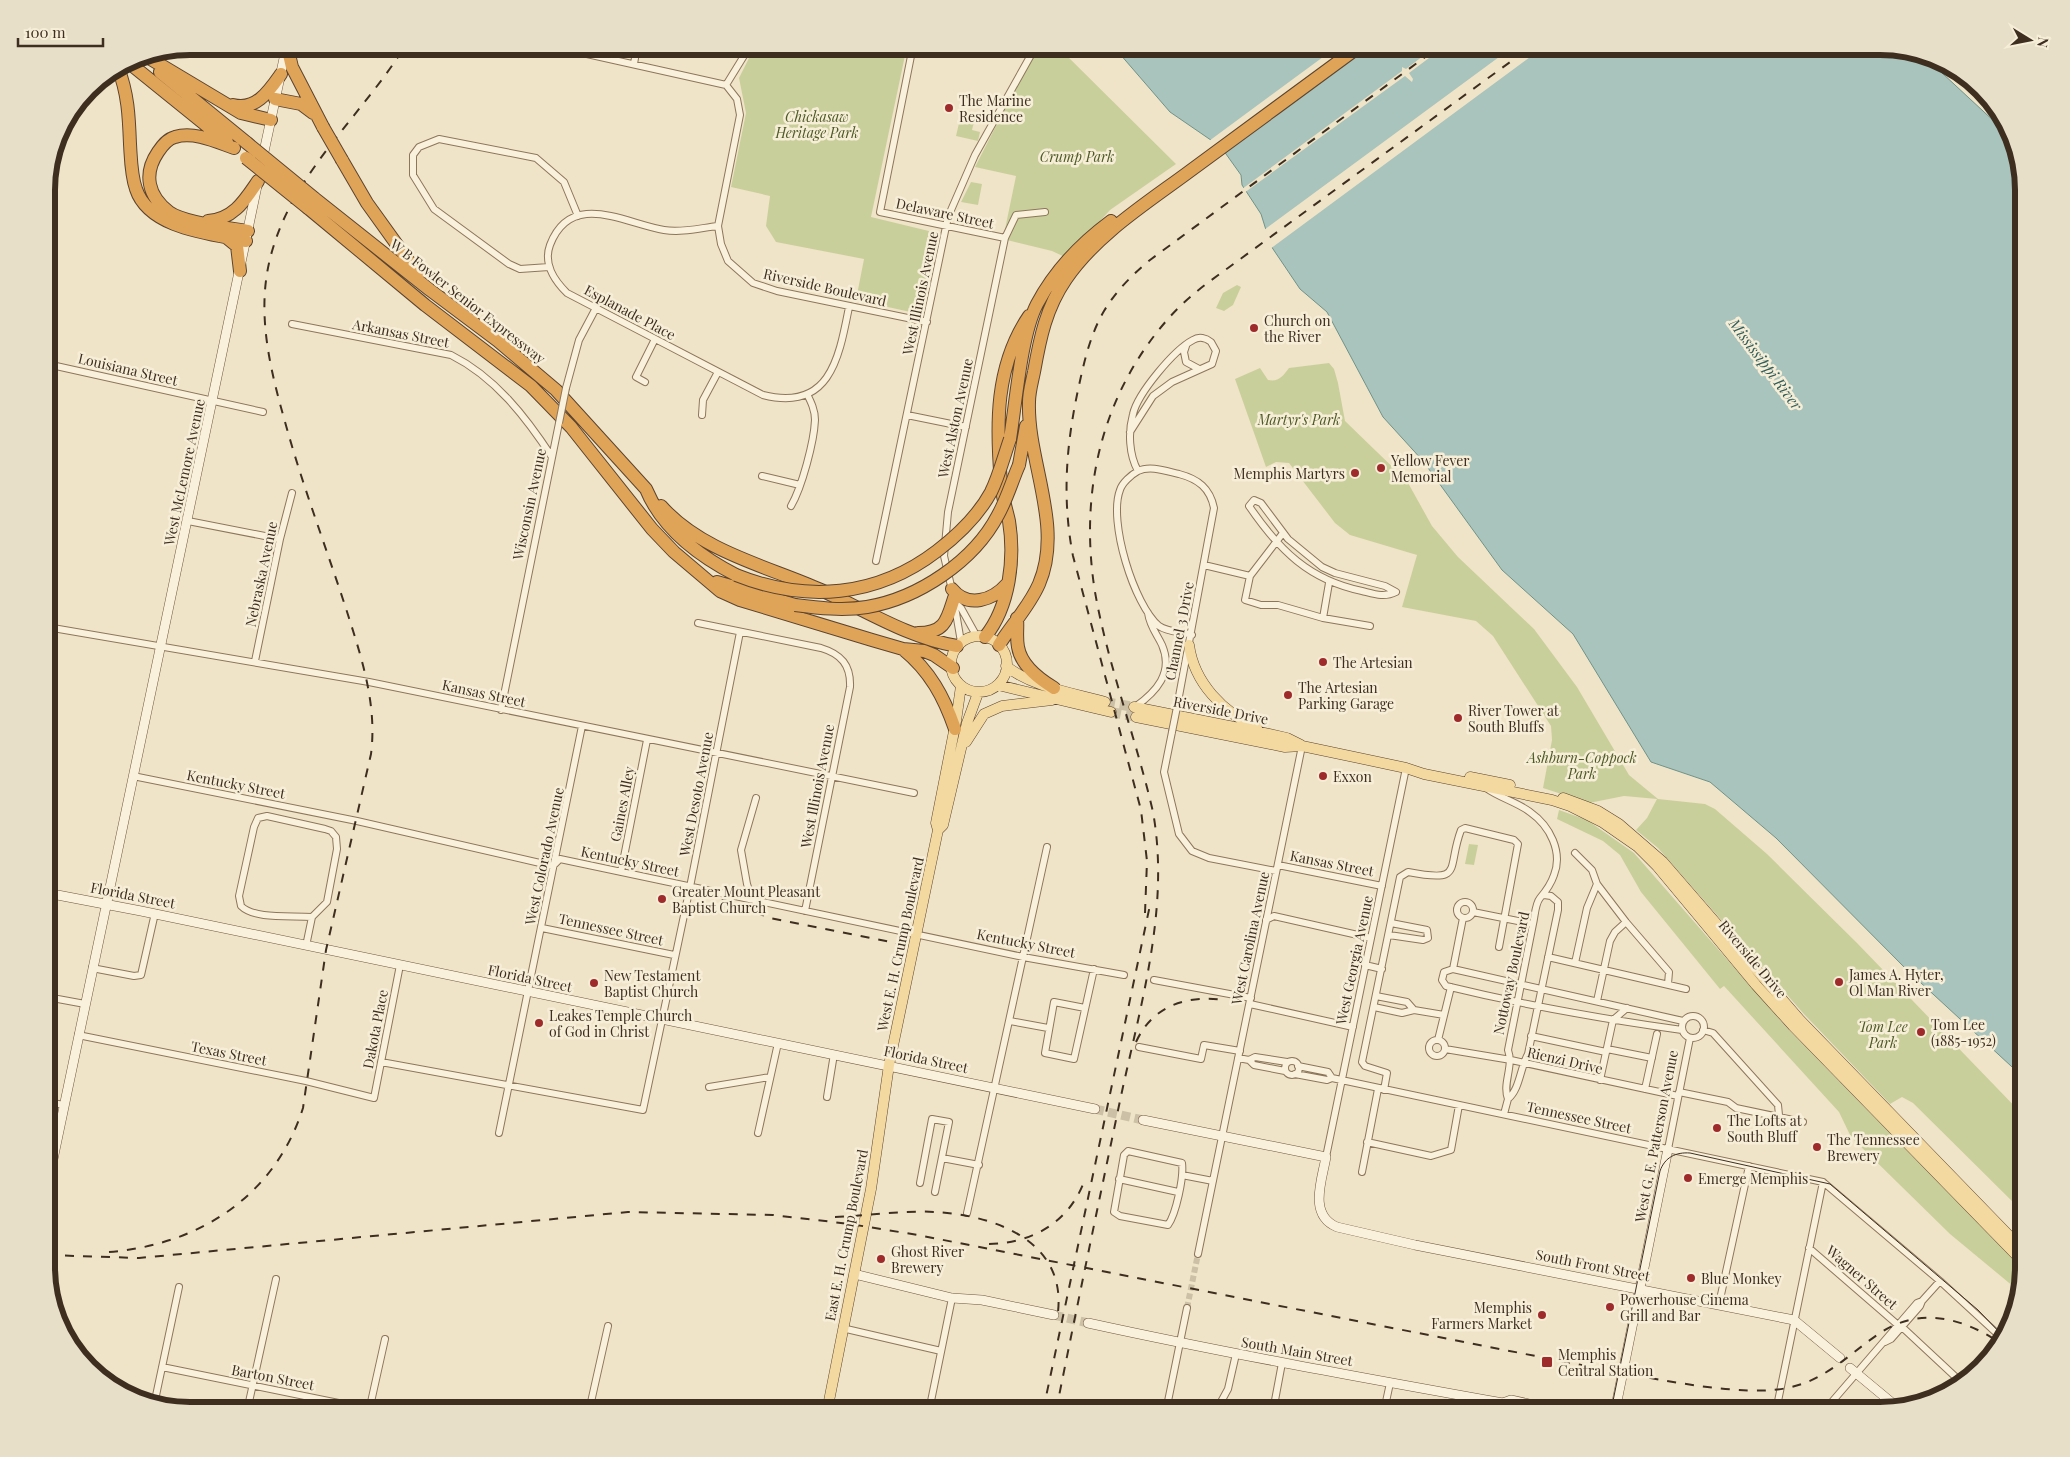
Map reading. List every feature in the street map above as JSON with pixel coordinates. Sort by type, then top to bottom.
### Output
[{"type":"highway","points":[[289,55],[292,67],[342,160],[373,211],[430,290]]},
{"type":"highway","points":[[1131,210],[1336,55]]},
{"type":"highway","points":[[1131,210],[1347,55]]},
{"type":"highway","points":[[153,60],[241,113],[271,120]]},
{"type":"highway","name":"W B Fowler Senior Expressway","points":[[148,62],[247,143],[425,305],[531,386],[571,427],[652,529],[674,552],[707,580],[794,605],[826,609],[866,607],[891,601],[915,591],[948,571],[969,552],[998,515],[1019,465],[1029,402]]},
{"type":"highway","name":"W B Fowler Senior Expressway","points":[[134,67],[246,158],[311,203],[498,340],[556,390],[646,489],[652,505],[667,524],[703,556],[736,575],[780,589],[854,590],[891,579],[916,566],[950,542],[977,513],[991,492],[1010,439],[1025,348],[1036,305],[1080,253],[1098,242],[1131,210]]},
{"type":"highway","points":[[121,74],[126,87],[131,164],[136,191],[148,208],[170,223],[226,237],[247,236]]},
{"type":"highway","points":[[222,102],[238,106],[251,105],[267,95],[281,74]]},
{"type":"highway","points":[[275,99],[301,104],[320,121]]},
{"type":"highway","points":[[234,148],[210,139],[190,136],[174,137],[162,146],[152,161],[148,178],[153,196],[170,213],[247,236]]},
{"type":"highway","points":[[197,222],[227,217],[239,208],[258,181]]},
{"type":"highway","points":[[226,237],[237,246],[240,271]]},
{"type":"highway","points":[[999,644],[1028,606],[1040,582],[1045,554],[1047,527],[1035,460],[1029,402],[1042,327],[1064,272]]},
{"type":"highway","points":[[981,636],[996,619],[1008,582],[1011,549],[1008,520],[1001,485],[997,438],[998,407],[1003,379],[1015,336],[1036,305]]},
{"type":"highway","points":[[646,489],[667,512],[694,534],[762,568],[819,589],[940,644],[959,644]]},
{"type":"highway","points":[[707,580],[720,591],[740,600],[903,648],[934,655],[953,668]]},
{"type":"highway","points":[[914,633],[933,633],[943,625],[948,618],[956,594],[970,600],[984,601],[1000,592],[1008,582]]},
{"type":"highway","points":[[1017,618],[1018,648],[1022,659],[1055,694]]},
{"type":"highway","points":[[903,648],[918,662],[938,688],[955,729]]},
{"type":"main road","name":"West McLemore Avenue","points":[[55,1147],[285,55]]},
{"type":"main road","points":[[998,685],[1001,682],[1006,666],[1004,653],[999,644],[981,636],[959,644],[952,662],[953,668],[961,686],[978,693],[998,685],[1105,702]]},
{"type":"main road","points":[[1190,640],[1191,660],[1198,676],[1214,697],[1248,723],[1269,734]]},
{"type":"main road","points":[[1006,666],[1015,674],[1055,694],[1111,712]]},
{"type":"main road","name":"West E. H. Crump Boulevard","points":[[889,1064],[938,830],[936,823],[955,729],[961,686]]},
{"type":"main road","name":"West E. H. Crump Boulevard","points":[[938,830],[943,825],[967,723],[978,693]]},
{"type":"main road","points":[[962,749],[984,714],[1002,706],[1055,694]]},
{"type":"main road","name":"Riverside Drive","points":[[1135,712],[1286,738],[1302,746],[1570,806],[1602,822],[1638,847],[1657,866],[1756,985],[1793,1026],[2015,1254]]},
{"type":"main road","name":"Riverside Drive","points":[[1135,712],[1286,747],[1302,746]]},
{"type":"main road","name":"Riverside Drive","points":[[1406,768],[1433,770],[1572,800],[1598,811],[1642,842],[1663,862],[1800,1020],[2015,1242]]},
{"type":"main road","name":"Florida Street","points":[[55,894],[106,903],[306,946],[889,1064],[1095,1109]]},
{"type":"main road","name":"East E. H. Crump Boulevard","points":[[829,1402],[871,1189],[889,1064]]},
{"type":"main road","points":[[1143,1120],[1326,1157]]},
{"type":"main road","name":"West G. E. Patterson Avenue","points":[[1617,1402],[1668,1149]]},
{"type":"main road","name":"South Front Street","points":[[1326,1157],[1319,1204],[1328,1222],[1337,1226],[1415,1245],[1794,1320],[1840,1358]]},
{"type":"main road","points":[[854,1274],[952,1298],[982,1300],[1054,1315]]},
{"type":"main road","name":"South Main Street","points":[[1088,1323],[1282,1363],[1390,1382],[1478,1402]]},
{"type":"main road","points":[[1853,1370],[1890,1402]]},
{"type":"street","points":[[592,55],[726,86],[745,55]]},
{"type":"street","points":[[634,64],[636,55]]},
{"type":"street","name":"Delaware Street","points":[[911,55],[880,212],[1005,238]]},
{"type":"street","name":"West Illinois Avenue","points":[[876,561],[948,217],[975,155],[1031,55]]},
{"type":"street","name":"Riverside Boulevard","points":[[726,86],[737,99],[740,115],[718,226],[721,244],[728,261],[753,283],[777,291],[927,322]]},
{"type":"street","points":[[578,216],[564,182],[536,158],[439,139],[419,147],[413,155],[413,175],[434,209],[509,264],[520,269],[549,267],[548,252],[554,236],[564,224],[588,213],[603,213],[666,230],[688,230],[718,226]]},
{"type":"street","name":"West Alston Avenue","points":[[959,644],[954,597],[944,556],[948,512],[1005,238],[1016,216],[1045,212]]},
{"type":"street","name":"Esplanade Place","points":[[549,267],[556,282],[567,293],[763,395],[779,399],[796,398],[807,394],[817,389],[830,376],[836,364],[849,307]]},
{"type":"street","name":"Wisconsin Avenue","points":[[501,710],[566,388],[579,340],[596,308]]},
{"type":"street","name":"Arkansas Street","points":[[292,324],[451,355],[467,363],[520,411],[552,457]]},
{"type":"street","points":[[1130,432],[1153,396],[1172,382],[1209,367],[1214,361],[1216,351],[1208,340],[1200,338],[1192,340],[1161,369],[1147,387],[1133,413],[1130,432],[1134,463],[1138,471],[1130,477],[1120,490],[1118,508],[1124,559],[1131,582],[1148,612],[1159,626],[1190,640]]},
{"type":"street","points":[[644,382],[636,377],[655,339]]},
{"type":"street","points":[[1186,346],[1184,352],[1186,362],[1199,370]]},
{"type":"street","name":"Louisiana Street","points":[[55,366],[263,412]]},
{"type":"street","points":[[702,415],[702,400],[718,372]]},
{"type":"street","points":[[792,506],[800,485],[815,421],[814,408],[807,394]]},
{"type":"street","points":[[907,415],[966,427]]},
{"type":"street","name":"Channel 3 Drive","points":[[1138,471],[1148,468],[1191,477],[1209,493],[1214,508],[1164,772],[1179,834],[1192,851],[1209,858],[1277,868]]},
{"type":"street","points":[[762,476],[800,485]]},
{"type":"street","name":"Nebraska Avenue","points":[[255,661],[280,539],[292,493]]},
{"type":"street","points":[[1258,500],[1283,533],[1304,554],[1322,566],[1335,573],[1385,586],[1396,592],[1387,596],[1329,583],[1302,566],[1277,541],[1249,506],[1250,502],[1258,500]]},
{"type":"street","points":[[188,520],[280,539]]},
{"type":"street","points":[[1283,533],[1250,576],[1245,600],[1261,605],[1278,605],[1322,618],[1370,626]]},
{"type":"street","points":[[1204,565],[1250,576]]},
{"type":"street","points":[[1322,618],[1329,583]]},
{"type":"street","name":"West Alston Avenue","points":[[954,597],[981,636]]},
{"type":"street","points":[[1135,712],[1158,687],[1165,672],[1162,646],[1149,624],[1148,612]]},
{"type":"street","points":[[698,623],[740,632]]},
{"type":"street","name":"Kansas Street","points":[[55,629],[255,661],[914,793]]},
{"type":"street","name":"West Illinois Avenue","points":[[740,632],[829,650],[841,657],[847,666],[850,687],[805,911]]},
{"type":"street","name":"West Desoto Avenue","points":[[508,1086],[643,1110],[674,955],[690,887],[740,632]]},
{"type":"street","name":"West Colorado Avenue","points":[[499,1133],[582,726]]},
{"type":"street","name":"Gaines Alley","points":[[621,872],[648,740]]},
{"type":"street","name":"West Carolina Avenue","points":[[1198,1254],[1302,746]]},
{"type":"street","name":"West Georgia Avenue","points":[[1326,1157],[1406,768]]},
{"type":"street","name":"Kentucky Street","points":[[133,776],[357,821],[554,866],[560,859],[1124,976]]},
{"type":"street","points":[[1485,788],[1500,798],[1531,812],[1546,828],[1554,841],[1557,850],[1557,868],[1544,895]]},
{"type":"street","points":[[752,899],[741,852],[756,798]]},
{"type":"street","points":[[306,946],[312,917],[327,902],[337,849],[336,837],[325,828],[267,816],[258,818],[254,827],[239,896],[241,906],[248,911],[275,916],[288,914],[312,917]]},
{"type":"street","points":[[1362,1172],[1367,1142],[1387,1073],[1365,1066],[1362,1062],[1402,874],[1408,872],[1440,876],[1450,872],[1454,866],[1459,833],[1466,828],[1514,840],[1518,844],[1499,947]]},
{"type":"street","points":[[968,1213],[1047,847]]},
{"type":"street","points":[[1575,853],[1592,870],[1596,884],[1669,972],[1668,984]]},
{"type":"street","name":"Kansas Street","points":[[1277,868],[1382,886]]},
{"type":"street","points":[[1575,963],[1587,908],[1596,884]]},
{"type":"street","name":"Nottoway Boulevard","points":[[1504,1114],[1508,1099],[1506,1093],[1511,1060],[1508,1050],[1533,924],[1538,904],[1544,895],[1551,896],[1558,902],[1528,1054],[1522,1064],[1514,1094],[1508,1099]]},
{"type":"street","points":[[1466,902],[1471,904],[1473,912],[1470,917],[1464,918],[1458,912],[1458,907],[1461,903],[1466,902]]},
{"type":"street","points":[[1473,912],[1533,924]]},
{"type":"street","points":[[92,968],[140,976],[144,967],[154,913]]},
{"type":"street","points":[[1266,920],[1274,916],[1371,938]]},
{"type":"street","points":[[1453,969],[1464,918]]},
{"type":"street","points":[[1597,1001],[1610,941],[1615,932],[1626,922]]},
{"type":"street","points":[[1389,935],[1423,940],[1428,938],[1427,930],[1392,923]]},
{"type":"street","name":"Tennessee Street","points":[[542,928],[674,955]]},
{"type":"street","points":[[1548,957],[1686,989]]},
{"type":"street","name":"Dakota Place","points":[[374,1098],[400,965]]},
{"type":"street","points":[[1365,965],[1382,969]]},
{"type":"street","points":[[1085,1008],[1054,1002],[1044,1052],[1046,1054],[1074,1059],[1094,969]]},
{"type":"street","points":[[1453,969],[1522,984],[1683,1021],[1689,1017],[1698,1018],[1703,1023],[1703,1030],[1697,1038],[1690,1038],[1682,1030],[1537,1006],[1446,986],[1442,980],[1444,972],[1453,969]]},
{"type":"street","points":[[1154,980],[1352,1026]]},
{"type":"street","points":[[1438,1040],[1451,987]]},
{"type":"street","points":[[1376,998],[1406,1002],[1414,1010]]},
{"type":"street","points":[[55,999],[85,1004]]},
{"type":"street","points":[[1374,1007],[1402,1013],[1414,1010],[1444,1015]]},
{"type":"street","points":[[1600,1080],[1613,1020],[1627,1008]]},
{"type":"street","points":[[1010,1021],[1048,1028]]},
{"type":"street","points":[[1682,1030],[1683,1021]]},
{"type":"street","points":[[1703,1030],[1713,1033],[1778,1104],[1778,1115]]},
{"type":"street","points":[[1645,1089],[1657,1034]]},
{"type":"street","name":"Texas Street","points":[[78,1035],[306,1081],[374,1098]]},
{"type":"street","points":[[1531,1036],[1652,1058]]},
{"type":"street","name":"West G. E. Patterson Avenue","points":[[1668,1149],[1690,1038]]},
{"type":"street","points":[[1433,1040],[1438,1040],[1444,1044],[1445,1049],[1440,1056],[1434,1056],[1430,1053],[1429,1044],[1433,1040]]},
{"type":"street","points":[[758,1133],[778,1043]]},
{"type":"street","points":[[1140,1047],[1201,1059],[1204,1045],[1240,1051]]},
{"type":"street","name":"Rienzi Drive","points":[[1445,1049],[1511,1060],[1522,1064],[1645,1089],[1728,1102],[1736,1108],[1778,1115],[1803,1122]]},
{"type":"street","points":[[827,1096],[834,1054]]},
{"type":"street","points":[[1238,1058],[1249,1060],[1254,1065],[1285,1071],[1289,1074],[1295,1074],[1298,1066],[1294,1061],[1287,1062],[1255,1057],[1249,1060]]},
{"type":"street","points":[[382,1062],[508,1086]]},
{"type":"street","points":[[1285,1071],[1287,1062]]},
{"type":"street","name":"Tennessee Street","points":[[1298,1066],[1328,1072],[1332,1078]]},
{"type":"street","name":"Tennessee Street","points":[[1295,1074],[1326,1080],[1332,1078],[1381,1090],[1504,1114],[1823,1182],[1940,1281],[1997,1334]]},
{"type":"street","points":[[709,1087],[770,1077]]},
{"type":"street","points":[[55,1104],[64,1105]]},
{"type":"street","points":[[1367,1142],[1431,1156],[1451,1150],[1459,1105]]},
{"type":"street","points":[[920,1183],[932,1119],[949,1122],[935,1192]]},
{"type":"street","points":[[1128,1151],[1181,1162],[1182,1175],[1171,1221],[1168,1225],[1120,1216],[1114,1210],[1124,1155],[1128,1151]]},
{"type":"street","points":[[942,1158],[979,1165]]},
{"type":"street","points":[[1719,1304],[1749,1166]]},
{"type":"street","points":[[1182,1175],[1213,1180]]},
{"type":"street","points":[[1119,1180],[1178,1192]]},
{"type":"street","points":[[1778,1402],[1823,1182]]},
{"type":"street","name":"Wagner Street","points":[[1809,1248],[1900,1326],[1957,1378]]},
{"type":"street","points":[[249,1402],[276,1279]]},
{"type":"street","points":[[1830,1402],[1853,1370],[1885,1342],[1917,1303],[1922,1301],[1940,1281]]},
{"type":"street","points":[[156,1397],[179,1287]]},
{"type":"street","points":[[931,1402],[952,1298]]},
{"type":"street","points":[[1168,1402],[1187,1308]]},
{"type":"street","points":[[591,1402],[608,1326]]},
{"type":"street","points":[[842,1328],[941,1351]]},
{"type":"street","points":[[371,1402],[385,1339]]},
{"type":"street","points":[[1221,1402],[1228,1389],[1236,1354]]},
{"type":"street","points":[[1275,1402],[1282,1363]]},
{"type":"street","name":"Barton Street","points":[[162,1367],[332,1402]]},
{"type":"street","points":[[1386,1402],[1390,1382]]},
{"type":"green space","name":"Chickasaw Heritage Park","points":[[750,55],[905,55],[871,217],[933,232],[937,238],[922,310],[915,313],[856,300],[864,259],[776,242],[766,226],[770,196],[731,187],[746,113],[739,78]]},
{"type":"green space","name":"Crump Park","points":[[1032,55],[1066,55],[1176,164],[1110,210],[1067,258],[1052,251],[1003,239],[1016,176],[975,167]]},
{"type":"green space","points":[[960,119],[974,122],[972,130],[980,132],[978,141],[956,136]]},
{"type":"green space","points":[[971,182],[982,184],[978,205],[961,202]]},
{"type":"green space","points":[[1237,285],[1241,287],[1233,305],[1224,311],[1216,308],[1223,293]]},
{"type":"green space","points":[[1329,363],[1334,369],[1338,383],[1345,421],[1407,481],[1432,526],[1458,557],[1534,629],[1577,687],[1629,775],[1658,799],[1705,804],[1715,809],[1767,854],[1857,943],[2015,1107],[2015,1204],[1913,1103],[1902,1097],[1890,1104],[1803,1013],[1658,848],[1636,830],[1647,818],[1657,799],[1624,796],[1589,803],[1543,788],[1552,740],[1551,726],[1493,636],[1476,621],[1402,607],[1417,555],[1350,535],[1335,523],[1289,463],[1276,462],[1266,467],[1235,379],[1260,368],[1268,380],[1275,380],[1283,376],[1289,368]]},
{"type":"green space","points":[[1559,810],[1587,820],[1634,853],[1787,1028],[2015,1261],[2013,1286],[1950,1234],[1851,1137],[1839,1112],[1724,986],[1720,989],[1641,892],[1620,855],[1603,841],[1557,819]]},
{"type":"green space","points":[[1469,844],[1478,845],[1474,865],[1465,864]]},
{"type":"water","name":"Mississippi River","points":[[1121,55],[1889,55],[1924,62],[1936,67],[1998,125],[2005,138],[2010,155],[2014,172],[2015,190],[2015,1070],[1908,971],[1776,838],[1710,782],[1651,762],[1573,634],[1502,570],[1423,461],[1383,417],[1327,312],[1300,289],[1271,246],[1261,214],[1242,185],[1241,175],[1221,147],[1170,112]]},
{"type":"pier","points":[[1326,55],[1358,55],[1223,154],[1209,141]]},
{"type":"pier","points":[[1424,55],[1433,55],[1409,73],[1413,79],[1412,82],[1405,76],[1244,193],[1242,189],[1402,71],[1402,67],[1406,69]]},
{"type":"pier","points":[[1502,55],[1533,55],[1270,249],[1264,230]]},
{"type":"tunnel","points":[[1105,702],[1134,707]]},
{"type":"tunnel","points":[[1111,712],[1136,717]]},
{"type":"tunnel","points":[[1095,1109],[1143,1120]]},
{"type":"tunnel","points":[[1187,1308],[1198,1254]]},
{"type":"tunnel","points":[[1054,1315],[1088,1323]]},
{"type":"tram line","points":[[1613,1402],[1660,1171],[1668,1159],[1680,1153],[1690,1153],[1830,1184],[1978,1310],[1998,1331]]},
{"type":"railway","points":[[109,1252],[142,1247],[173,1239],[203,1227],[229,1210],[253,1190],[274,1167],[290,1139],[303,1108],[326,950],[371,754],[372,719],[368,685],[359,651],[301,477],[275,384],[266,339],[265,294],[267,271],[273,248],[297,193],[332,143],[399,55]]},
{"type":"railway","points":[[1145,913],[1147,861],[1141,810],[1073,556],[1067,514],[1068,452],[1080,380],[1091,339],[1104,311],[1119,290],[1150,260],[1428,55]]},
{"type":"railway","points":[[1058,1402],[1151,955],[1158,883],[1153,812],[1107,647],[1095,592],[1091,555],[1090,518],[1093,482],[1100,447],[1111,413],[1126,380],[1145,348],[1168,319],[1189,298],[1212,279],[1520,55]]},
{"type":"railway","points":[[722,899],[770,918],[901,944]]},
{"type":"railway","points":[[1045,1402],[1150,905]]},
{"type":"railway","points":[[1136,1042],[1143,1029],[1152,1019],[1173,1005],[1197,999],[1225,1000]]},
{"type":"railway","points":[[989,1244],[1005,1243],[1020,1239],[1048,1227],[1070,1207],[1085,1179]]},
{"type":"railway","points":[[55,1255],[139,1258],[628,1212],[773,1215],[850,1224],[918,1235],[1617,1372],[1726,1389],[1769,1390],[1800,1385],[1835,1367],[1877,1335],[1892,1326],[1908,1320],[1940,1318],[1955,1321],[1994,1339]]},
{"type":"railway","points":[[835,1217],[935,1212],[957,1214],[1002,1226],[1021,1236],[1038,1250],[1050,1266],[1057,1287],[1058,1312]]},
{"type":"place","name":"The Marine Residence","points":[[949,108]]},
{"type":"place","name":"Church on the River","points":[[1254,328]]},
{"type":"place","name":"Yellow Fever Memorial","points":[[1381,468]]},
{"type":"place","name":"Memphis Martyrs","points":[[1355,473]]},
{"type":"place","name":"The Artesian","points":[[1323,662]]},
{"type":"place","name":"The Artesian Parking Garage","points":[[1288,695]]},
{"type":"place","name":"River Tower at South Bluffs","points":[[1458,718]]},
{"type":"place","name":"Exxon","points":[[1323,776]]},
{"type":"place","name":"Greater Mount Pleasant Baptist Church","points":[[662,899]]},
{"type":"place","name":"James A. Hyter, Ol Man River","points":[[1839,982]]},
{"type":"place","name":"New Testament Baptist Church","points":[[594,983]]},
{"type":"place","name":"Leakes Temple Church of God in Christ","points":[[539,1023]]},
{"type":"place","name":"Tom Lee (1885-1952)","points":[[1921,1032]]},
{"type":"place","name":"The Lofts at South Bluff","points":[[1717,1128]]},
{"type":"place","name":"The Tennessee Brewery","points":[[1817,1147]]},
{"type":"place","name":"Emerge Memphis","points":[[1688,1178]]},
{"type":"place","name":"Ghost River Brewery","points":[[881,1259]]},
{"type":"place","name":"Blue Monkey","points":[[1691,1278]]},
{"type":"place","name":"Powerhouse Cinema Grill and Bar","points":[[1610,1307]]},
{"type":"place","name":"Memphis Farmers Market","points":[[1542,1315]]},
{"type":"place","name":"Memphis Central Station","points":[[1547,1362]]},
{"type":"park label","name":"Martyr's Park","points":[[1299,419]]},
{"type":"park label","name":"Ashburn-Coppock Park","points":[[1582,766]]},
{"type":"park label","name":"Tom Lee Park","points":[[1883,1034]]}]
